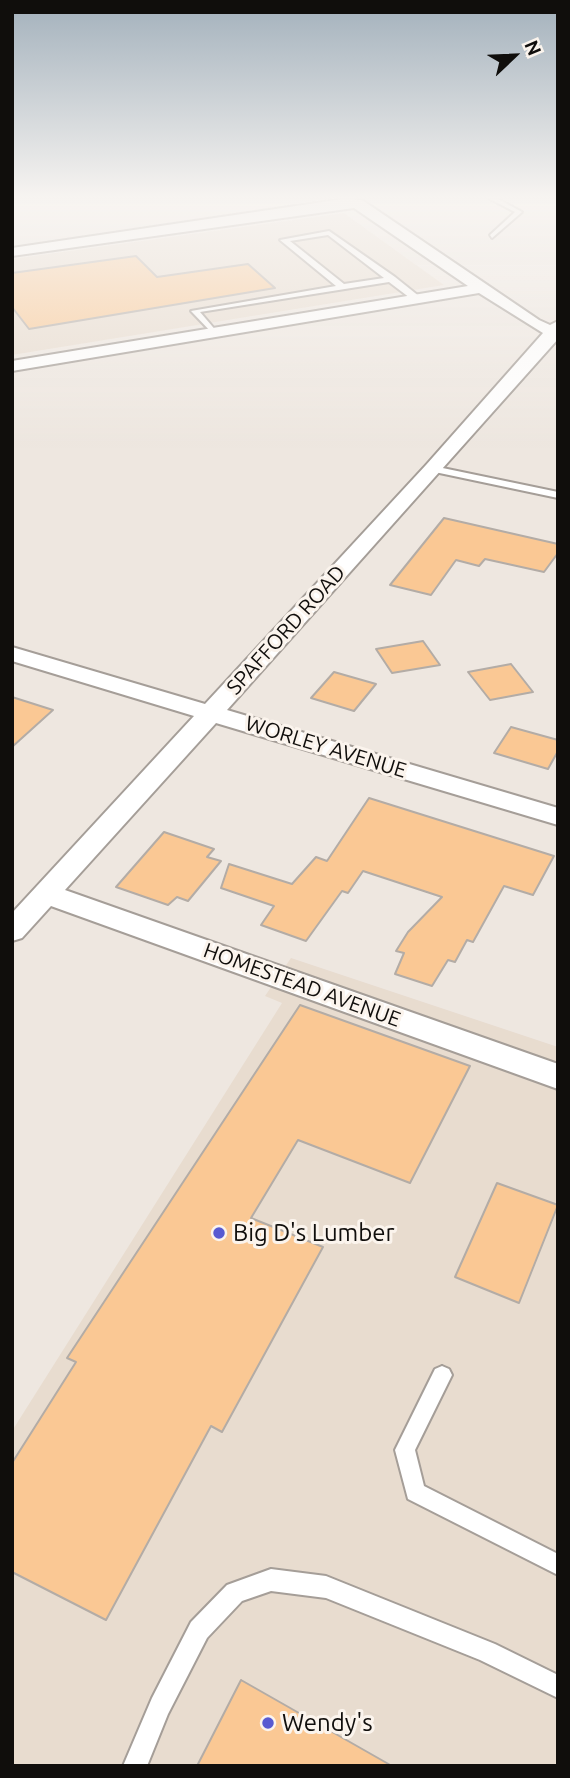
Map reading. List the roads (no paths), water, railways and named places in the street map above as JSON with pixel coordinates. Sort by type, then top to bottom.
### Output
[{"type":"street","points":[[474,282],[556,331]]},
{"type":"street","points":[[12,366],[484,289]]},
{"type":"street","name":"SPAFFORD ROAD","points":[[12,931],[556,331]]},
{"type":"street","name":"WORLEY AVENUE","points":[[12,654],[558,817]]},
{"type":"street","name":"HOMESTEAD AVENUE","points":[[46,894],[558,1077]]},
{"type":"lane","points":[[336,282],[342,287]]},
{"type":"lane","points":[[214,334],[195,311],[373,282]]},
{"type":"lane","points":[[396,282],[417,299]]},
{"type":"lane","points":[[433,469],[558,495]]},
{"type":"lane","points":[[442,1375],[405,1450],[415,1492],[558,1565]]},
{"type":"lane","points":[[135,1766],[160,1706],[199,1630],[236,1593],[271,1580],[326,1587],[487,1652],[558,1687]]},
{"type":"place","name":"Big D's Lumber","points":[[219,1233]]},
{"type":"place","name":"Wendy's","points":[[268,1723]]}]
